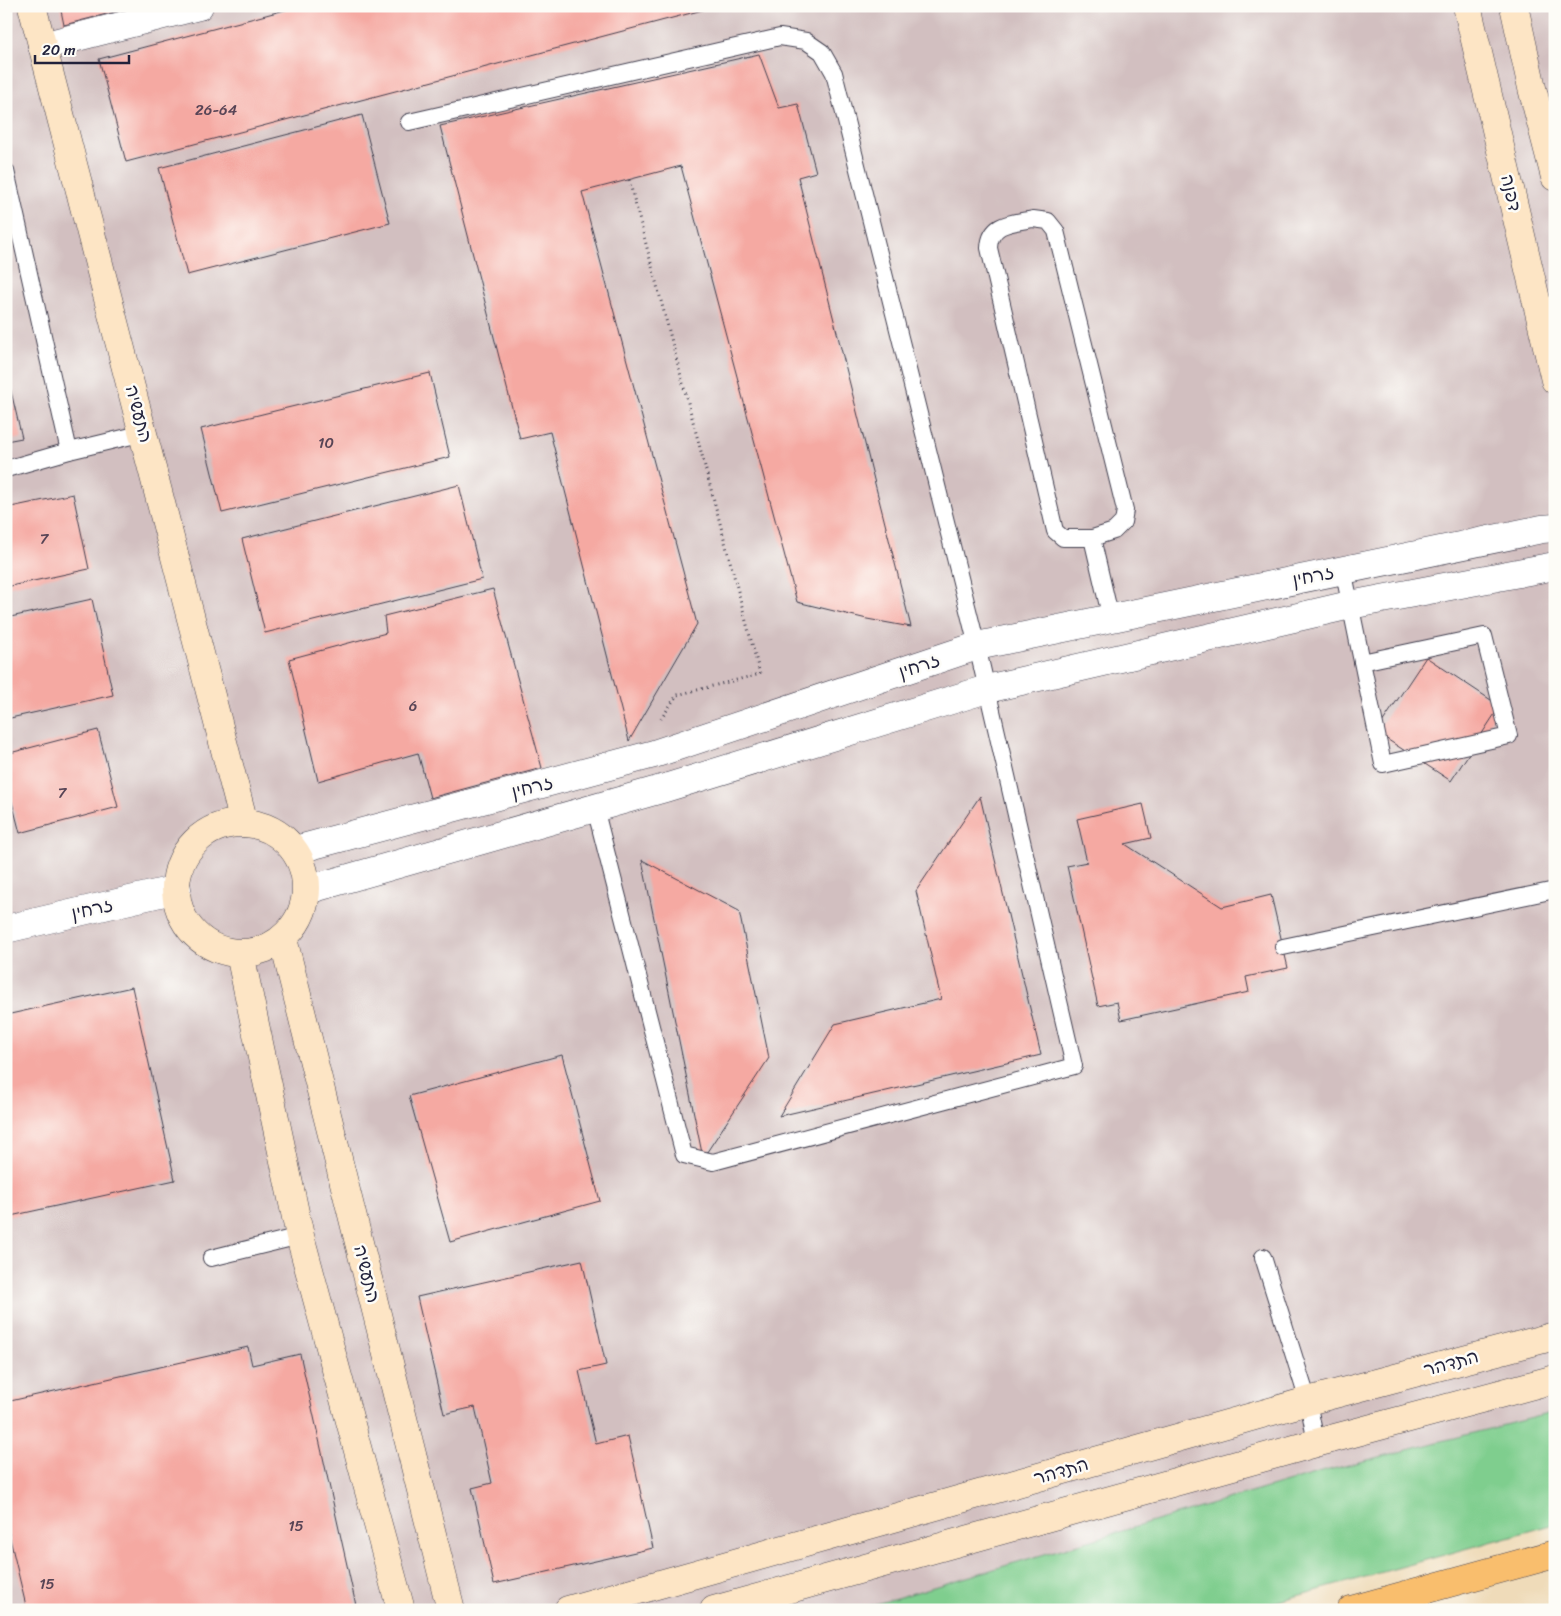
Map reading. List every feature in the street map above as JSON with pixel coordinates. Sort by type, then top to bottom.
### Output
[{"type":"highway","points":[[1352,1610],[1555,1554]]},
{"type":"street","name":"התעשיה","points":[[32,6],[244,823]]},
{"type":"street","points":[[42,46],[199,6]]},
{"type":"street","name":"דפנה","points":[[1467,6],[1555,380]]},
{"type":"street","points":[[1514,6],[1532,88],[1555,177]]},
{"type":"street","name":"זרחין","points":[[294,850],[654,754],[977,646],[1542,529],[1555,528]]},
{"type":"street","name":"זרחין","points":[[307,890],[674,785],[987,689],[1350,605],[1555,566]]},
{"type":"street","points":[[244,823],[275,832],[294,850],[304,869],[307,890],[300,918],[283,939],[268,948],[240,954],[212,947],[190,929],[179,906],[177,890],[178,872],[190,848],[210,831],[221,826],[244,823]]},
{"type":"street","name":"זרחין","points":[[6,929],[177,890]]},
{"type":"street","name":"התעשיה","points":[[283,939],[451,1610]]},
{"type":"street","points":[[240,954],[300,1236],[401,1610]]},
{"type":"street","name":"התדהר","points":[[568,1610],[1308,1401],[1555,1336]]},
{"type":"street","points":[[714,1610],[1316,1443],[1555,1379]]},
{"type":"lane","points":[[409,122],[780,37],[806,41],[822,52],[834,73],[977,646],[1074,1066],[713,1162],[684,1155],[595,808]]},
{"type":"lane","points":[[6,171],[69,451]]},
{"type":"lane","points":[[1033,219],[1048,220],[1056,231],[1125,510],[1123,522],[1114,531],[1092,538],[1062,538],[1054,531],[989,248],[990,240],[995,230],[1003,225],[1033,219]]},
{"type":"lane","points":[[6,469],[69,451],[144,433]]},
{"type":"lane","points":[[1092,538],[1112,619]]},
{"type":"lane","points":[[1343,570],[1383,764],[1509,736],[1484,636],[1362,662]]},
{"type":"lane","points":[[1283,947],[1555,890]]},
{"type":"lane","points":[[212,1258],[300,1236]]},
{"type":"lane","points":[[1263,1257],[1308,1401],[1316,1443]]},
{"type":"path","points":[[628,180],[760,674],[677,695],[661,719]]},
{"type":"shaded area","points":[[6,6],[1555,6],[1555,1473],[1115,1610],[6,1610]]},
{"type":"green space","points":[[1555,1412],[1555,1524],[1247,1610],[856,1610],[1321,1472]]},
{"type":"building","points":[[60,6],[134,6],[134,7],[64,25]]},
{"type":"building","points":[[300,6],[714,7],[126,162],[99,59]]},
{"type":"building","points":[[759,54],[779,108],[798,104],[816,172],[798,177],[911,627],[867,619],[797,602],[681,166],[582,192],[697,624],[629,741],[550,432],[520,439],[440,126]]},
{"type":"building","points":[[362,115],[390,223],[187,275],[159,168]]},
{"type":"building","points":[[6,370],[22,438],[6,441]]},
{"type":"building","points":[[430,373],[450,457],[222,513],[201,429]]},
{"type":"building","points":[[459,485],[482,579],[265,633],[242,539]]},
{"type":"building","points":[[73,494],[89,569],[6,587],[6,508]]},
{"type":"building","points":[[493,589],[542,768],[430,798],[418,753],[318,781],[289,659],[386,633],[384,616]]},
{"type":"building","points":[[92,599],[113,695],[6,719],[6,618]]},
{"type":"building","points":[[1426,657],[1500,706],[1451,781],[1376,732]]},
{"type":"building","points":[[98,730],[118,807],[20,833],[6,779],[6,754]]},
{"type":"building","points":[[980,796],[1041,1055],[779,1116],[835,1024],[941,999],[916,891]]},
{"type":"building","points":[[1143,804],[1151,838],[1125,844],[1222,907],[1271,895],[1288,968],[1246,977],[1249,992],[1121,1020],[1117,1002],[1098,1006],[1067,866],[1087,862],[1077,819]]},
{"type":"building","points":[[642,860],[739,911],[769,1058],[703,1158]]},
{"type":"building","points":[[132,987],[175,1180],[6,1217],[6,1015]]},
{"type":"building","points":[[562,1055],[600,1201],[450,1242],[409,1096]]},
{"type":"building","points":[[582,1260],[606,1365],[579,1371],[596,1444],[628,1436],[653,1548],[494,1584],[472,1488],[492,1483],[475,1407],[444,1414],[417,1297]]},
{"type":"building","points":[[248,1347],[252,1365],[300,1354],[357,1610],[27,1610],[6,1522],[6,1402]]}]
